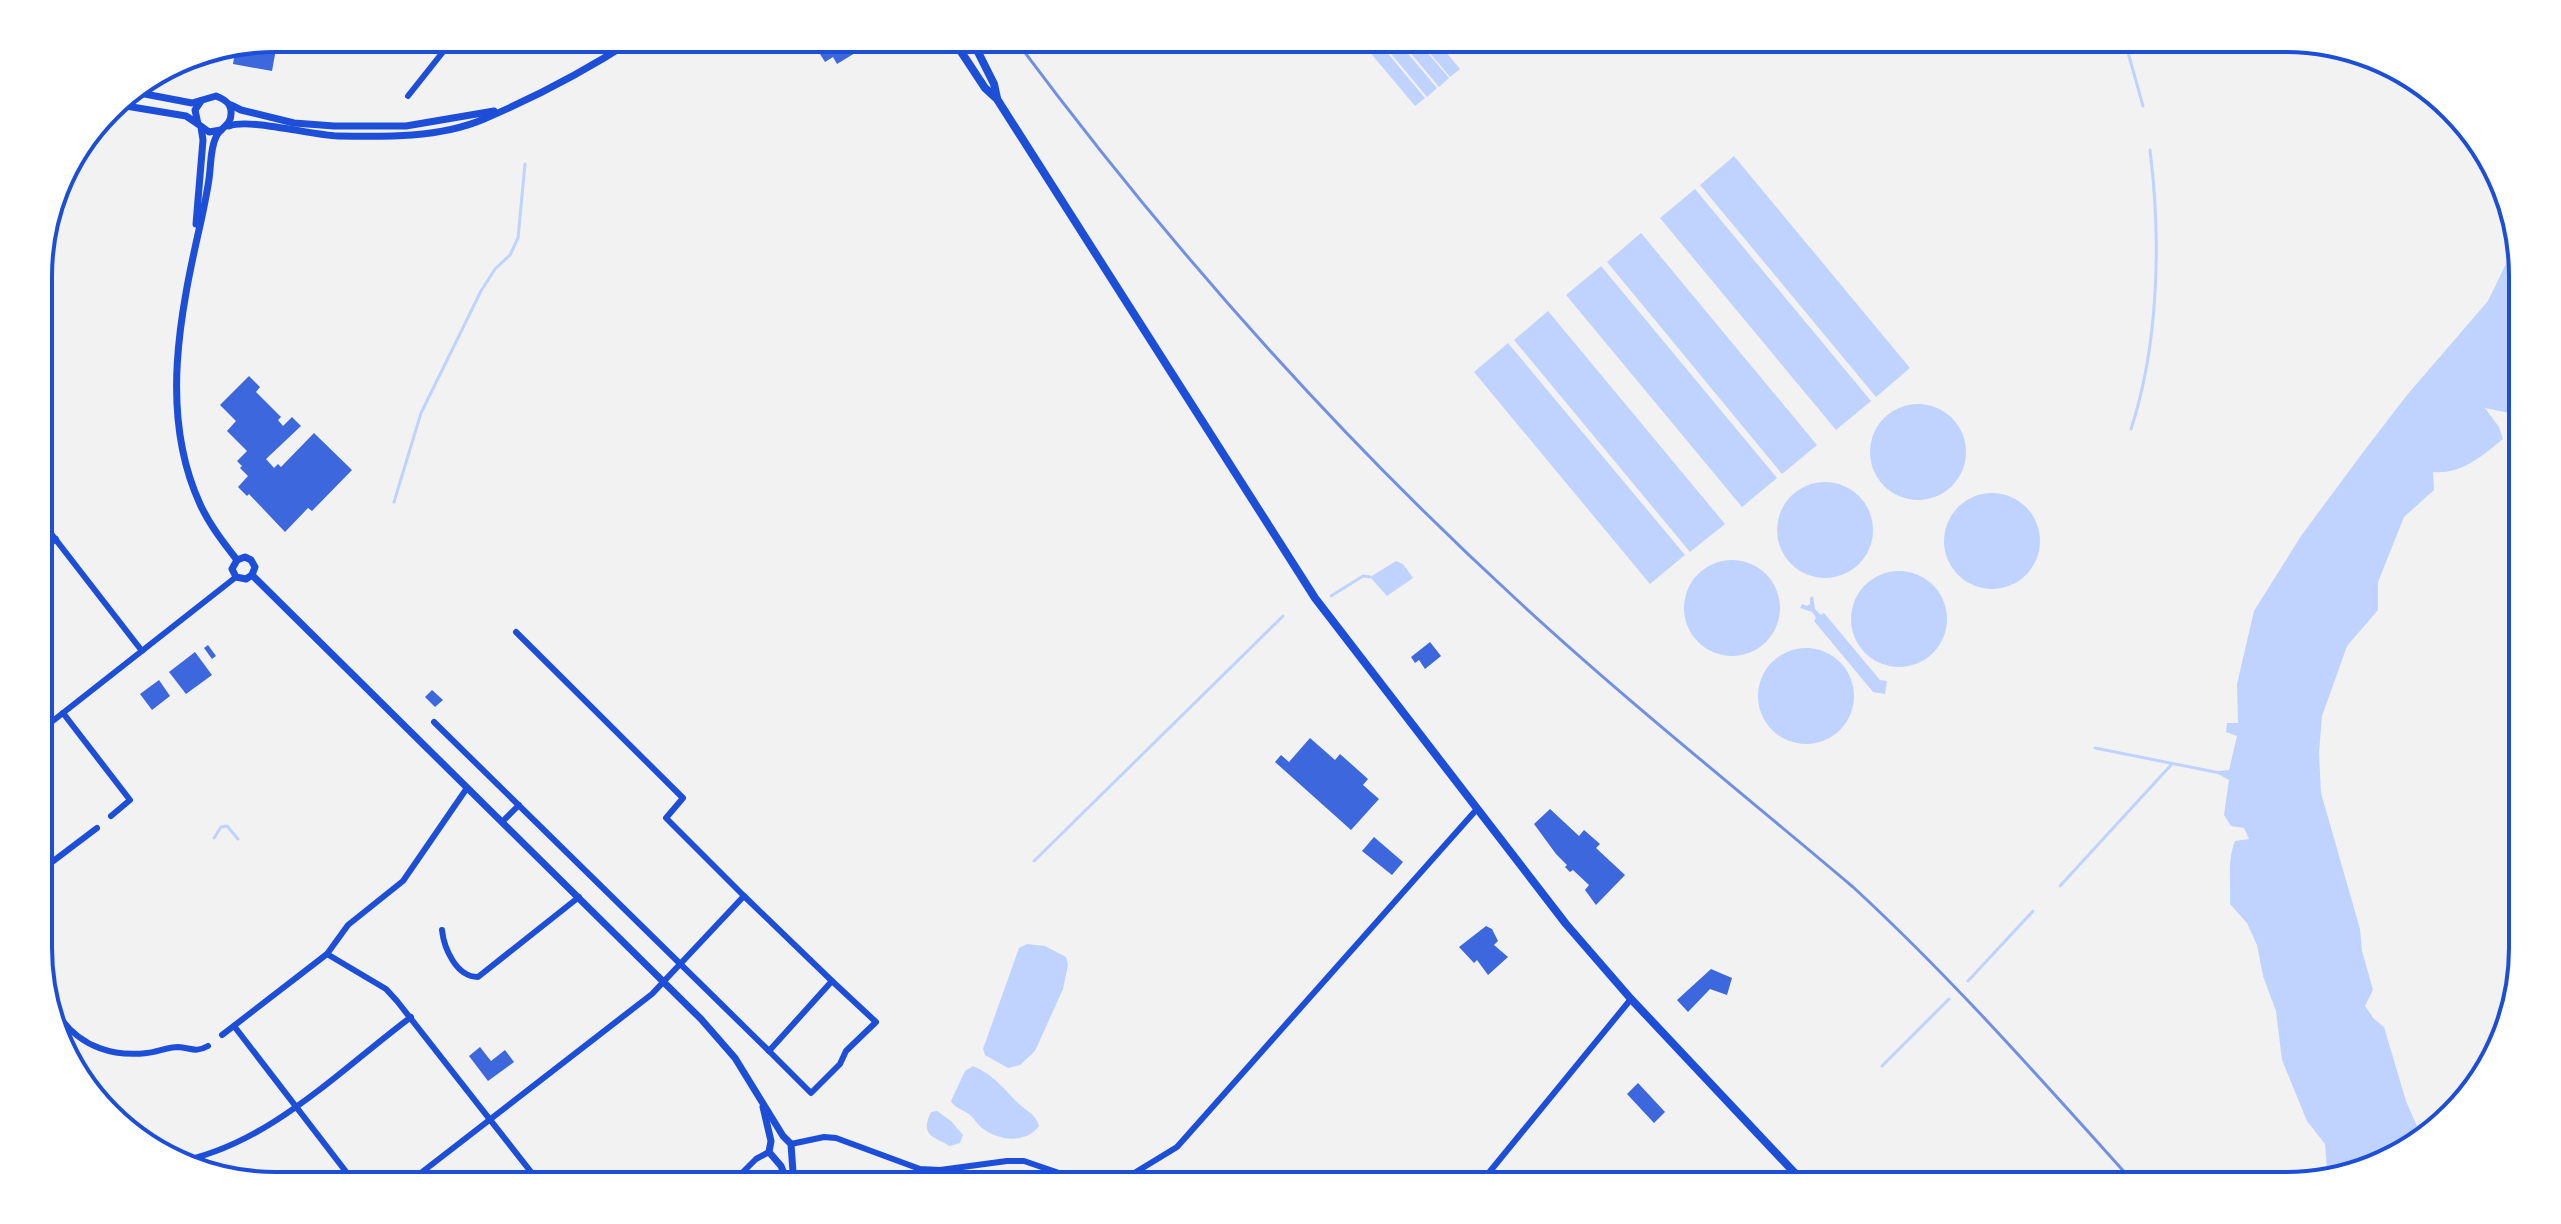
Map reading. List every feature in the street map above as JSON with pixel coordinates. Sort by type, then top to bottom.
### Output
[{"type":"main road","points":[[961,52],[985,88],[997,99],[1296,572],[1566,924],[1631,999],[1794,1172]]},
{"type":"main road","points":[[978,52],[994,84],[997,99]]},
{"type":"street","points":[[408,96],[443,52]]},
{"type":"street","points":[[130,107],[186,116],[209,132],[244,123],[314,135],[424,133],[484,119],[551,90],[613,52]]},
{"type":"street","points":[[146,94],[192,103],[216,96],[241,110],[299,124],[323,126],[406,126],[500,110]]},
{"type":"street","points":[[196,240],[203,140],[195,110],[202,99]]},
{"type":"street","points":[[227,102],[232,114],[214,141],[209,182],[196,240],[180,341],[176,398],[185,462],[202,507],[237,560]]},
{"type":"street","points":[[52,534],[142,651]]},
{"type":"street","points":[[52,542],[56,539]]},
{"type":"street","points":[[52,722],[236,577],[246,579],[252,575],[255,567],[251,560],[245,557],[237,560],[232,569],[236,577]]},
{"type":"street","points":[[252,575],[664,981],[724,1045],[791,1144]]},
{"type":"street","points":[[434,722],[811,1093],[840,1064],[846,1051],[876,1022],[666,818],[683,798],[516,632]]},
{"type":"street","points":[[63,713],[130,800],[111,816]]},
{"type":"street","points":[[222,1035],[327,954],[348,925],[403,881],[467,788]]},
{"type":"street","points":[[502,822],[519,805]]},
{"type":"street","points":[[1136,1172],[1177,1147],[1477,809]]},
{"type":"street","points":[[52,862],[97,828]]},
{"type":"street","points":[[422,1172],[644,999],[744,896]]},
{"type":"street","points":[[442,930],[444,947],[462,971],[470,977],[478,977],[579,897]]},
{"type":"street","points":[[327,954],[386,989],[531,1172]]},
{"type":"street","points":[[769,1051],[832,981]]},
{"type":"street","points":[[1489,1172],[1631,999]]},
{"type":"street","points":[[195,1157],[235,1145],[263,1130],[411,1017]]},
{"type":"street","points":[[66,1023],[84,1041],[111,1052],[134,1054],[177,1047],[196,1051],[208,1046]]},
{"type":"street","points":[[234,1026],[346,1172]]},
{"type":"street","points":[[761,1101],[771,1141],[769,1152]]},
{"type":"street","points":[[771,1141],[783,1136]]},
{"type":"street","points":[[791,1144],[817,1138],[836,1138],[908,1166],[927,1170],[1024,1161],[1056,1172]]},
{"type":"street","points":[[791,1144],[791,1172]]},
{"type":"street","points":[[769,1152],[783,1172]]},
{"type":"street","points":[[743,1172],[769,1152]]},
{"type":"street","points":[[776,1159],[783,1159],[790,1153]]},
{"type":"water","points":[[1370,52],[1387,52],[1425,98],[1415,106]]},
{"type":"water","points":[[1390,52],[1407,52],[1437,88],[1427,97]]},
{"type":"water","points":[[1410,52],[1427,52],[1449,78],[1439,87]]},
{"type":"water","points":[[1429,52],[1446,52],[1460,69],[1450,77]]},
{"type":"water","points":[[1734,156],[1910,368],[1876,397],[1700,185]]},
{"type":"water","points":[[1695,189],[1871,401],[1836,430],[1660,218]]},
{"type":"water","points":[[1641,233],[1817,445],[1782,474],[1607,262]]},
{"type":"water","points":[[2508,260],[2509,413],[2485,408],[2499,427],[2503,439],[2462,467],[2433,472],[2434,490],[2404,517],[2378,582],[2378,610],[2347,646],[2322,716],[2319,753],[2321,793],[2360,929],[2362,951],[2373,990],[2365,1006],[2384,1027],[2406,1101],[2418,1128],[2371,1155],[2327,1167],[2325,1144],[2307,1121],[2282,1060],[2276,1011],[2263,976],[2257,945],[2247,923],[2230,904],[2230,864],[2235,841],[2249,839],[2244,828],[2231,826],[2224,815],[2229,780],[2218,771],[2229,770],[2237,736],[2226,732],[2227,723],[2238,723],[2237,684],[2254,611],[2301,536],[2361,455],[2407,395],[2488,301]]},
{"type":"water","points":[[1601,266],[1777,478],[1742,507],[1566,295]]},
{"type":"water","points":[[1548,311],[1725,524],[1690,552],[1514,340]]},
{"type":"water","points":[[1508,343],[1685,555],[1650,584],[1474,372]]},
{"type":"water","points":[[1918,404],[1936,408],[1952,418],[1962,434],[1966,452],[1962,470],[1952,486],[1936,496],[1918,500],[1900,496],[1884,486],[1874,470],[1870,452],[1874,434],[1884,418],[1900,408]]},
{"type":"water","points":[[1825,482],[1843,486],[1859,496],[1869,512],[1873,530],[1869,548],[1859,564],[1843,574],[1825,578],[1807,574],[1791,564],[1781,548],[1777,530],[1781,512],[1791,496],[1807,486]]},
{"type":"water","points":[[1992,493],[2010,497],[2026,507],[2036,523],[2040,541],[2036,559],[2026,575],[2010,585],[1992,589],[1974,585],[1958,575],[1948,559],[1944,541],[1948,523],[1958,507],[1974,497]]},
{"type":"water","points":[[1732,560],[1750,564],[1766,574],[1776,590],[1780,608],[1776,626],[1766,642],[1750,652],[1732,656],[1714,652],[1698,642],[1688,626],[1684,608],[1688,590],[1698,574],[1714,564]]},
{"type":"water","points":[[1396,561],[1403,564],[1413,578],[1387,596],[1370,577]]},
{"type":"water","points":[[1899,571],[1917,575],[1933,585],[1943,601],[1947,619],[1943,637],[1933,653],[1917,663],[1899,667],[1881,663],[1865,653],[1855,637],[1851,619],[1855,601],[1865,585],[1881,575]]},
{"type":"water","points":[[1813,596],[1815,609],[1821,615],[1824,613],[1880,680],[1887,681],[1885,694],[1873,692],[1814,621],[1816,618],[1812,612],[1800,608],[1802,604],[1810,604]]},
{"type":"water","points":[[1806,648],[1824,652],[1840,662],[1850,678],[1854,696],[1850,714],[1840,730],[1824,740],[1806,744],[1788,740],[1772,730],[1762,714],[1758,696],[1762,678],[1772,662],[1788,652]]},
{"type":"water","points":[[1027,944],[1045,946],[1066,957],[1068,965],[1063,989],[1035,1051],[1020,1065],[1008,1068],[985,1055],[983,1049],[1019,948]]},
{"type":"water","points":[[973,1066],[993,1078],[1033,1116],[1039,1126],[1034,1132],[1012,1139],[996,1136],[953,1104],[951,1101],[965,1071]]},
{"type":"water","points":[[937,1111],[963,1135],[960,1143],[950,1146],[927,1130],[931,1112]]},
{"type":"building","points":[[275,52],[272,71],[233,64],[234,56]]},
{"type":"building","points":[[819,52],[857,52],[837,64],[833,57],[825,62]]},
{"type":"building","points":[[249,376],[260,387],[256,392],[281,417],[278,420],[283,426],[292,417],[301,426],[266,459],[274,468],[278,464],[281,467],[314,433],[352,470],[312,511],[308,508],[285,532],[249,494],[247,496],[238,487],[248,476],[237,461],[247,451],[227,431],[236,421],[220,405]]},
{"type":"building","points":[[1430,642],[1441,656],[1425,669],[1419,660],[1415,663],[1411,657]]},
{"type":"building","points":[[208,645],[216,656],[212,659],[204,648]]},
{"type":"building","points":[[195,652],[212,675],[186,694],[169,672]]},
{"type":"building","points":[[159,680],[170,696],[152,710],[140,694]]},
{"type":"building","points":[[432,690],[443,700],[435,707],[425,697]]},
{"type":"building","points":[[1310,738],[1335,760],[1340,754],[1368,779],[1363,785],[1379,799],[1351,830],[1275,762],[1281,755],[1289,762]]},
{"type":"building","points":[[1550,809],[1579,836],[1584,830],[1600,844],[1596,848],[1625,875],[1596,905],[1585,890],[1589,885],[1565,867],[1567,865],[1534,824]]},
{"type":"building","points":[[1374,837],[1403,862],[1392,875],[1362,851]]},
{"type":"building","points":[[1486,926],[1492,929],[1498,941],[1494,945],[1508,957],[1488,975],[1477,960],[1474,963],[1459,947]]},
{"type":"building","points":[[1711,969],[1732,978],[1727,995],[1710,989],[1688,1012],[1677,1000]]},
{"type":"building","points":[[480,1047],[491,1061],[505,1050],[514,1062],[488,1081],[469,1056]]},
{"type":"building","points":[[1638,1083],[1665,1112],[1654,1123],[1627,1094]]},
{"type":"waterway","points":[[2128,52],[2143,106]]},
{"type":"waterway","points":[[2131,429],[2147,362],[2155,291],[2156,219],[2150,150]]},
{"type":"waterway","points":[[394,502],[421,413],[481,291],[495,269],[510,255],[518,238],[525,164]]},
{"type":"waterway","points":[[1331,596],[1363,576],[1370,577]]},
{"type":"waterway","points":[[1034,861],[1283,616]]},
{"type":"waterway","points":[[2095,748],[2220,773]]},
{"type":"waterway","points":[[2060,886],[2171,765]]},
{"type":"waterway","points":[[214,838],[221,827],[227,826],[238,839]]},
{"type":"waterway","points":[[1968,981],[2033,911]]},
{"type":"waterway","points":[[1882,1066],[1949,999]]},
{"type":"railway","points":[[1025,52],[1190,260],[1381,469],[1558,637],[1853,887],[1998,1033],[2124,1172]]}]
